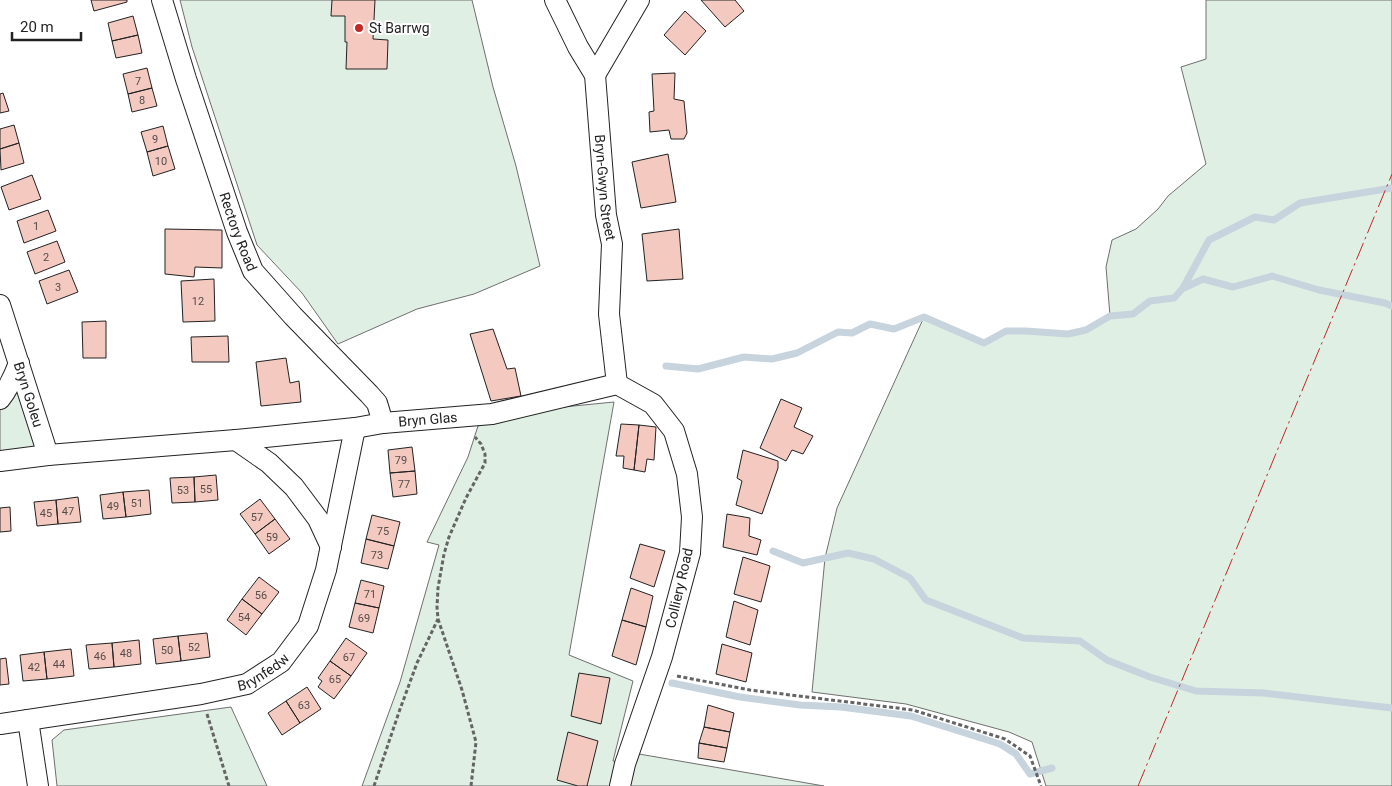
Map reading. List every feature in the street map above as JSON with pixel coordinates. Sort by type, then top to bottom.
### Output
[{"type":"street","name":"Rectory Road","points":[[162,0],[237,232],[253,272],[369,394],[376,403],[383,423]]},
{"type":"street","name":"Bryn-Gwyn Street","points":[[555,0],[578,47],[595,75],[606,215],[612,244],[609,314],[617,384]]},
{"type":"street","points":[[595,75],[640,0]]},
{"type":"street","name":"Bryn Goleu","points":[[0,304],[48,455]]},
{"type":"street","points":[[0,399],[15,374],[19,363]]},
{"type":"street","name":"Bryn Glas","points":[[0,462],[48,455],[236,440],[355,428],[383,423],[492,414],[617,384]]},
{"type":"street","name":"Colliery Road","points":[[617,384],[653,404],[674,431],[687,474],[692,517],[690,553],[662,657],[625,764],[620,786]]},
{"type":"street","name":"Brynfedw","points":[[0,724],[201,694],[247,684],[281,662],[308,626],[326,570],[355,428]]},
{"type":"street","points":[[236,440],[270,463],[294,487],[318,519],[331,547]]},
{"type":"street","points":[[28,720],[38,786]]},
{"type":"path","points":[[458,416],[481,444],[486,454],[485,463],[466,498],[449,537],[438,588],[437,607],[438,619],[462,690],[476,742],[471,786]]},
{"type":"path","points":[[374,786],[417,663],[438,619]]},
{"type":"path","points":[[657,672],[750,690],[914,710],[1005,739],[1030,756],[1041,786]]},
{"type":"path","points":[[201,694],[229,786]]},
{"type":"green space","points":[[180,0],[472,0],[493,87],[516,166],[540,266],[474,294],[417,309],[338,344],[302,293],[257,245],[192,47]]},
{"type":"green space","points":[[1206,0],[1392,0],[1392,786],[1046,786],[1032,742],[1009,732],[906,704],[812,692],[825,558],[837,508],[924,317],[984,343],[1006,331],[1068,334],[1086,330],[1110,316],[1106,267],[1112,240],[1136,229],[1158,209],[1168,196],[1206,164],[1181,67],[1206,59]]},
{"type":"green space","points":[[15,375],[48,455],[0,461],[0,399]]},
{"type":"green space","points":[[614,402],[569,655],[633,681],[613,761],[625,764],[639,754],[824,786],[362,786],[400,682],[439,545],[427,542],[468,457],[478,426],[543,409]]},
{"type":"green space","points":[[231,707],[267,786],[57,786],[52,740],[64,730]]},
{"type":"building","points":[[91,0],[127,0],[127,2],[94,11]]},
{"type":"building","name":"St Barrwg","points":[[332,0],[375,0],[373,39],[388,40],[387,69],[346,69],[347,42],[345,42],[345,16],[331,16]]},
{"type":"building","points":[[701,0],[735,0],[744,11],[725,27]]},
{"type":"building","points":[[685,11],[706,31],[685,55],[664,35]]},
{"type":"building","points":[[133,16],[138,35],[112,41],[108,23]]},
{"type":"building","points":[[138,35],[142,53],[116,58],[112,41]]},
{"type":"building","points":[[147,68],[152,88],[128,94],[123,74]]},
{"type":"building","points":[[675,73],[674,99],[684,101],[687,133],[684,139],[671,139],[669,130],[650,132],[649,112],[654,111],[652,74]]},
{"type":"building","points":[[152,88],[157,106],[132,112],[128,94]]},
{"type":"building","points":[[3,93],[9,111],[0,113],[0,94]]},
{"type":"building","points":[[14,125],[19,143],[0,149],[0,129]]},
{"type":"building","points":[[163,126],[168,146],[147,152],[141,132]]},
{"type":"building","points":[[19,143],[24,163],[1,170],[0,149]]},
{"type":"building","points":[[168,146],[175,169],[153,176],[147,152]]},
{"type":"building","points":[[668,154],[676,202],[641,208],[632,162]]},
{"type":"building","points":[[32,175],[41,199],[9,210],[1,187]]},
{"type":"building","points":[[48,210],[56,231],[24,243],[17,221]]},
{"type":"building","points":[[165,229],[222,230],[222,268],[195,267],[194,277],[165,274]]},
{"type":"building","points":[[679,229],[683,279],[647,281],[642,234]]},
{"type":"building","points":[[57,241],[65,262],[35,274],[27,252]]},
{"type":"building","points":[[69,270],[78,292],[47,304],[39,281]]},
{"type":"building","points":[[214,279],[215,321],[183,322],[181,281]]},
{"type":"building","points":[[106,321],[106,358],[83,358],[82,322]]},
{"type":"building","points":[[493,329],[507,369],[515,368],[521,396],[491,401],[470,334]]},
{"type":"building","points":[[228,336],[229,362],[192,362],[191,337]]},
{"type":"building","points":[[286,358],[290,383],[299,381],[301,402],[261,406],[256,362]]},
{"type":"building","points":[[781,399],[802,408],[794,427],[813,436],[803,454],[792,450],[786,461],[760,448]]},
{"type":"building","points":[[621,424],[639,425],[634,470],[623,468],[624,456],[616,456]]},
{"type":"building","points":[[639,425],[656,427],[654,460],[647,459],[645,472],[634,470]]},
{"type":"building","points":[[412,447],[415,471],[390,473],[388,450]]},
{"type":"building","points":[[743,450],[778,461],[778,468],[762,514],[736,505],[742,481],[737,478]]},
{"type":"building","points":[[415,471],[417,494],[393,497],[390,473]]},
{"type":"building","points":[[216,475],[218,500],[195,502],[194,477]]},
{"type":"building","points":[[194,477],[195,502],[172,503],[170,478]]},
{"type":"building","points":[[149,490],[151,514],[126,517],[123,492]]},
{"type":"building","points":[[123,492],[126,517],[103,519],[100,495]]},
{"type":"building","points":[[78,497],[81,522],[58,524],[56,500]]},
{"type":"building","points":[[260,499],[275,519],[255,534],[240,514]]},
{"type":"building","points":[[56,500],[58,524],[37,526],[34,502]]},
{"type":"building","points":[[10,507],[11,531],[0,532],[0,508]]},
{"type":"building","points":[[727,514],[750,518],[749,536],[761,540],[757,555],[723,547]]},
{"type":"building","points":[[372,515],[400,522],[394,546],[366,539]]},
{"type":"building","points":[[275,519],[290,539],[269,554],[255,534]]},
{"type":"building","points":[[366,539],[394,546],[388,569],[361,563]]},
{"type":"building","points":[[640,544],[665,551],[654,587],[630,578]]},
{"type":"building","points":[[743,557],[770,566],[761,602],[734,594]]},
{"type":"building","points":[[259,577],[279,592],[262,614],[242,599]]},
{"type":"building","points":[[361,580],[384,586],[379,608],[355,603]]},
{"type":"building","points":[[631,588],[653,596],[646,627],[622,620]]},
{"type":"building","points":[[242,599],[262,614],[246,635],[227,620]]},
{"type":"building","points":[[734,601],[758,610],[750,645],[726,637]]},
{"type":"building","points":[[355,603],[379,608],[373,633],[349,627]]},
{"type":"building","points":[[622,620],[646,627],[636,665],[612,656]]},
{"type":"building","points":[[207,633],[210,657],[181,661],[178,636]]},
{"type":"building","points":[[178,636],[181,661],[156,664],[153,639]]},
{"type":"building","points":[[346,638],[367,653],[351,676],[330,661]]},
{"type":"building","points":[[139,640],[141,664],[114,667],[112,643]]},
{"type":"building","points":[[112,643],[114,667],[89,669],[86,645]]},
{"type":"building","points":[[722,644],[752,653],[746,682],[716,674]]},
{"type":"building","points":[[71,649],[74,676],[47,679],[44,652]]},
{"type":"building","points":[[44,652],[47,679],[23,681],[20,655]]},
{"type":"building","points":[[6,658],[9,684],[0,685],[0,659]]},
{"type":"building","points":[[330,661],[351,676],[334,699],[318,687],[322,681],[318,678]]},
{"type":"building","points":[[579,673],[610,678],[601,724],[571,716]]},
{"type":"building","points":[[307,687],[321,709],[300,723],[286,701]]},
{"type":"building","points":[[286,701],[300,723],[282,735],[268,713]]},
{"type":"building","points":[[708,705],[734,713],[730,732],[704,727]]},
{"type":"building","points":[[704,727],[730,732],[727,748],[699,743]]},
{"type":"building","points":[[568,732],[598,741],[587,786],[578,786],[557,780]]},
{"type":"building","points":[[699,743],[727,748],[724,762],[698,758]]},
{"type":"waterway","points":[[666,366],[698,369],[744,357],[772,359],[797,353],[838,332],[852,333],[870,324],[894,329],[924,317],[984,343],[1006,331],[1068,334],[1086,330],[1110,316],[1133,314],[1150,301],[1174,298],[1183,288],[1209,240],[1255,217],[1274,220],[1300,203],[1392,188]]},
{"type":"waterway","points":[[1184,288],[1203,279],[1233,287],[1272,276],[1319,290],[1392,306]]},
{"type":"waterway","points":[[773,551],[803,563],[848,553],[874,559],[910,578],[926,600],[1023,638],[1080,641],[1107,660],[1150,677],[1196,691],[1264,693],[1392,708]]},
{"type":"waterway","points":[[672,683],[740,697],[911,716],[1000,744],[1016,754],[1030,774],[1052,768]]},
{"type":"power","points":[[1138,786],[1392,174]]},
{"type":"place","name":"St Barrwg","points":[[359,28]]}]
